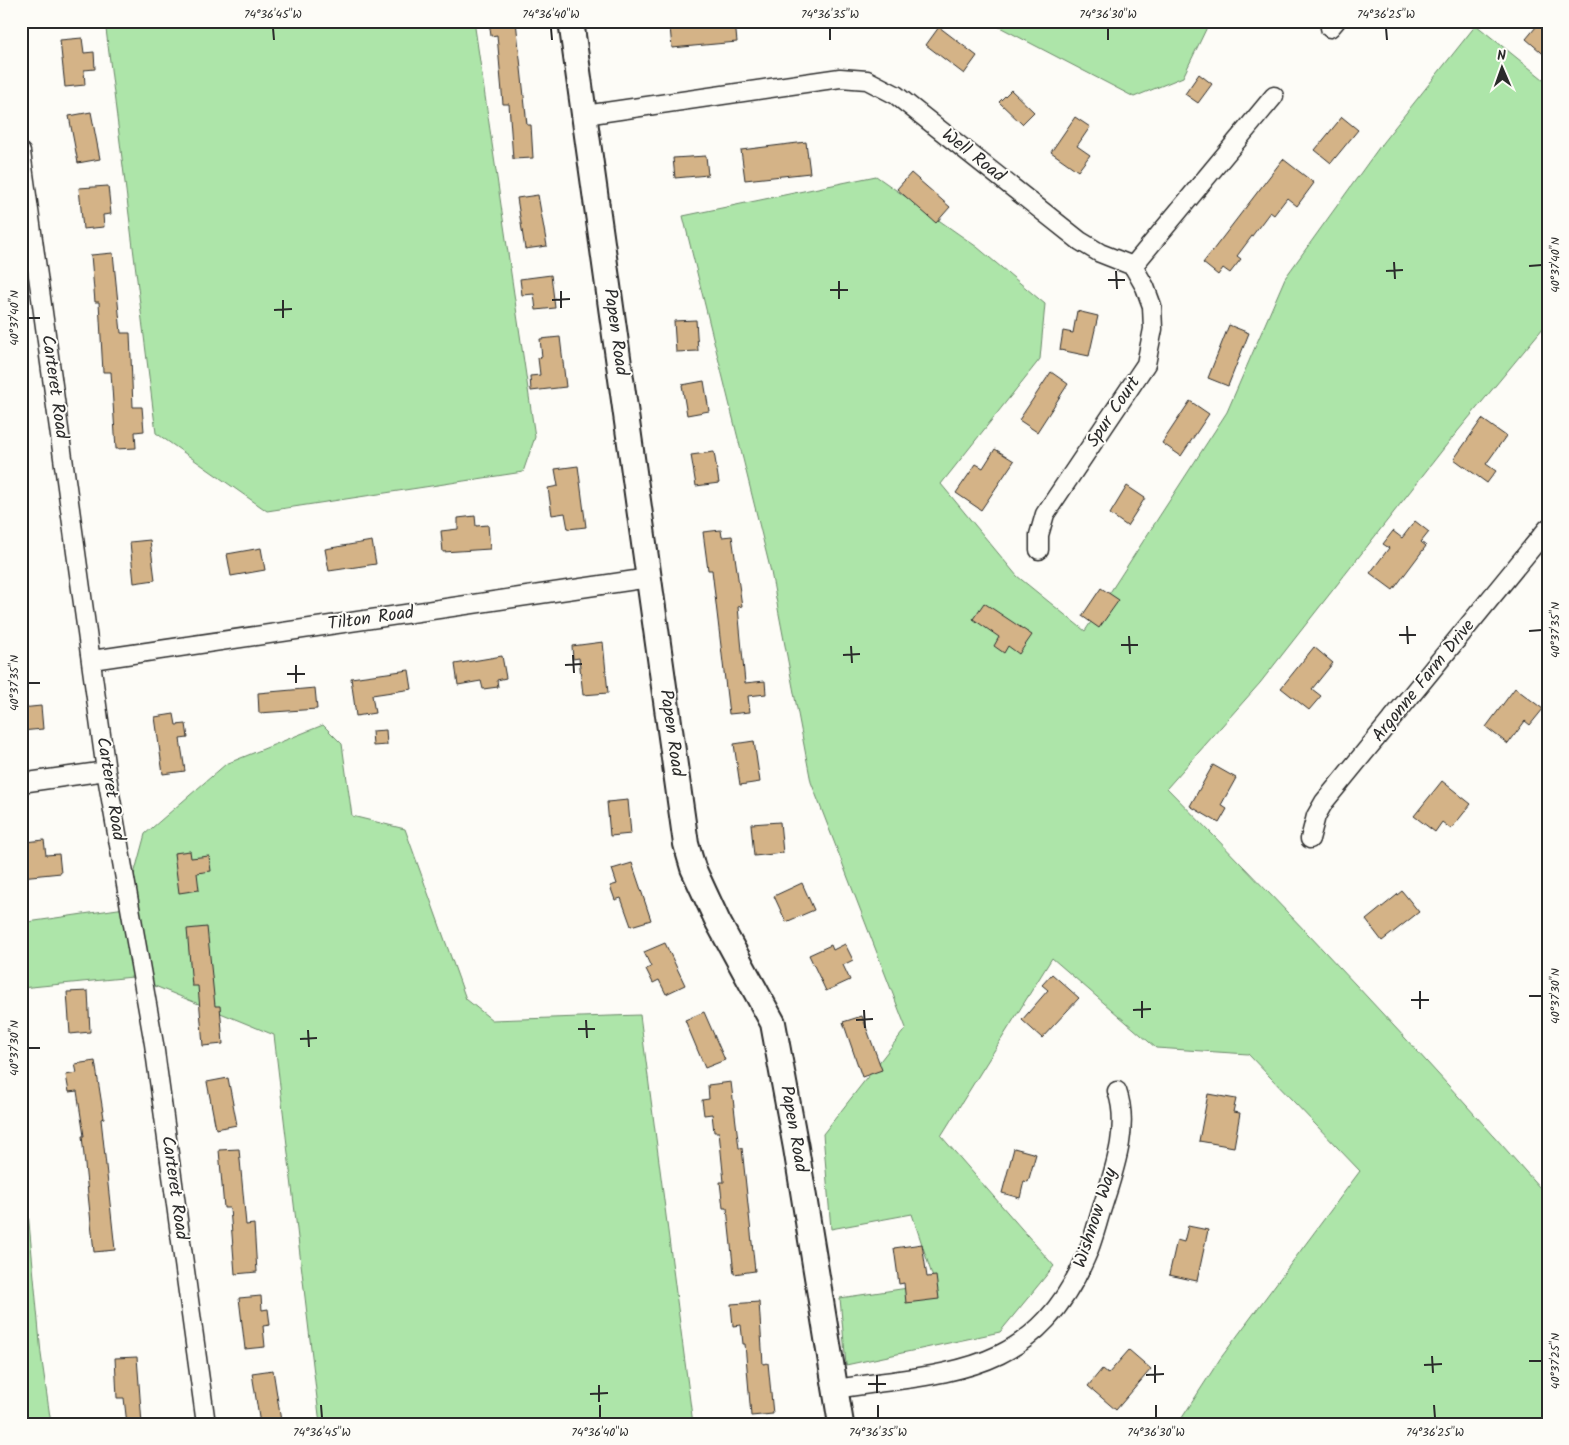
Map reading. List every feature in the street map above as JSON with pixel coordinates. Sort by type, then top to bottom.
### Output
[{"type":"street","name":"Papen Road","points":[[571,21],[686,844],[693,868],[718,922],[773,1023],[796,1148],[841,1424]]},
{"type":"street","name":"Well Road","points":[[585,115],[840,78],[867,80],[896,95],[1080,241],[1133,266]]},
{"type":"street","points":[[1133,266],[1274,96]]},
{"type":"street","name":"Carteret Road","points":[[21,152],[106,771],[154,1044],[206,1424]]},
{"type":"street","name":"Spur Court","points":[[1039,550],[1039,535],[1045,514],[1146,364],[1153,329],[1152,306],[1145,287],[1133,266]]},
{"type":"street","name":"Argonne Farm Drive","points":[[1310,839],[1316,816],[1324,802],[1548,528]]},
{"type":"street","name":"Tilton Road","points":[[92,660],[649,578]]},
{"type":"street","points":[[21,783],[106,771]]},
{"type":"street","name":"Wishnow Way","points":[[836,1389],[957,1370],[979,1364],[1023,1343],[1041,1326],[1074,1282],[1089,1249],[1106,1194],[1120,1138],[1123,1106],[1117,1091]]},
{"type":"green space","points":[[105,21],[474,21],[535,437],[523,472],[267,511],[156,433]]},
{"type":"green space","points":[[988,21],[1210,21],[1183,77],[1134,97]]},
{"type":"green space","points":[[1476,25],[1548,83],[1548,322],[1448,443],[1260,683],[1167,788],[1360,990],[1548,1197],[1548,1424],[1178,1424],[1220,1359],[1360,1171],[1248,1054],[1156,1048],[1052,958],[941,1136],[1054,1266],[1000,1332],[846,1365],[840,1298],[935,1284],[912,1214],[831,1229],[823,1134],[906,1028],[811,782],[771,572],[683,216],[876,176],[977,247],[1045,304],[1040,359],[941,484],[1017,576],[1085,631],[1227,412],[1285,278],[1383,142]]},
{"type":"green space","points":[[323,725],[342,744],[352,816],[405,829],[466,999],[492,1020],[640,1015],[693,1424],[320,1424],[274,1035],[133,977],[21,988],[21,923],[125,908],[145,834],[226,764]]},
{"type":"green space","points":[[21,1135],[41,1354],[51,1424],[21,1424]]},
{"type":"building","points":[[489,21],[516,21],[527,125],[531,125],[533,158],[513,159],[509,104],[503,104],[497,35],[491,36]]},
{"type":"building","points":[[1541,21],[1548,21],[1548,58],[1526,39]]},
{"type":"building","points":[[735,22],[737,42],[672,48],[670,27]]},
{"type":"building","points":[[939,27],[977,56],[964,74],[926,45]]},
{"type":"building","points":[[82,38],[84,53],[94,52],[95,69],[84,70],[85,85],[65,87],[60,40]]},
{"type":"building","points":[[1199,74],[1212,84],[1198,103],[1185,94]]},
{"type":"building","points":[[1011,90],[1034,112],[1022,124],[999,102]]},
{"type":"building","points":[[91,112],[100,159],[78,163],[69,116]]},
{"type":"building","points":[[1075,117],[1090,127],[1077,146],[1090,155],[1078,171],[1051,152]]},
{"type":"building","points":[[1342,117],[1358,130],[1331,163],[1315,150]]},
{"type":"building","points":[[806,142],[810,173],[745,180],[741,150]]},
{"type":"building","points":[[706,156],[708,175],[675,178],[673,158]]},
{"type":"building","points":[[1283,159],[1314,183],[1297,206],[1287,198],[1274,215],[1270,212],[1237,256],[1241,259],[1230,273],[1223,268],[1218,275],[1203,263]]},
{"type":"building","points":[[911,173],[950,207],[936,223],[897,189]]},
{"type":"building","points":[[108,186],[111,214],[103,215],[104,227],[83,229],[79,188]]},
{"type":"building","points":[[538,195],[547,246],[525,249],[517,198]]},
{"type":"building","points":[[113,253],[121,333],[130,333],[133,407],[142,407],[144,431],[135,432],[136,448],[116,449],[111,372],[103,372],[99,302],[95,302],[91,255]]},
{"type":"building","points":[[551,275],[555,308],[536,310],[534,294],[522,295],[520,279]]},
{"type":"building","points":[[1077,311],[1098,316],[1089,356],[1060,350],[1063,331],[1073,333]]},
{"type":"building","points":[[696,320],[698,351],[676,352],[674,321]]},
{"type":"building","points":[[1229,325],[1249,333],[1228,386],[1208,378]]},
{"type":"building","points":[[560,337],[566,387],[531,391],[530,376],[540,375],[538,358],[542,357],[540,339]]},
{"type":"building","points":[[1051,372],[1068,384],[1037,432],[1019,420]]},
{"type":"building","points":[[704,381],[709,411],[687,415],[682,385]]},
{"type":"building","points":[[1190,401],[1209,414],[1181,456],[1162,443]]},
{"type":"building","points":[[1482,419],[1506,436],[1486,464],[1496,471],[1487,483],[1454,459]]},
{"type":"building","points":[[995,449],[1014,461],[981,510],[956,493],[976,464],[983,468]]},
{"type":"building","points":[[714,452],[719,483],[696,486],[691,455]]},
{"type":"building","points":[[578,466],[586,527],[568,529],[565,513],[552,515],[548,488],[558,486],[555,469]]},
{"type":"building","points":[[1127,486],[1145,498],[1127,526],[1110,514]]},
{"type":"building","points":[[475,516],[476,526],[488,525],[490,549],[443,552],[441,531],[458,529],[458,518]]},
{"type":"building","points":[[1415,521],[1429,532],[1421,542],[1426,546],[1393,590],[1370,573],[1389,548],[1383,544],[1393,531],[1402,538]]},
{"type":"building","points":[[721,530],[722,537],[732,536],[742,606],[738,607],[745,683],[765,681],[766,694],[748,696],[750,712],[729,714],[712,570],[708,570],[703,532]]},
{"type":"building","points":[[150,540],[155,580],[134,583],[130,542]]},
{"type":"building","points":[[372,541],[376,564],[329,571],[325,549]]},
{"type":"building","points":[[261,548],[265,570],[231,576],[227,554]]},
{"type":"building","points":[[1101,588],[1119,600],[1099,628],[1082,616]]},
{"type":"building","points":[[984,603],[1032,635],[1019,654],[1008,646],[1004,653],[994,646],[999,637],[973,619]]},
{"type":"building","points":[[603,642],[608,693],[583,695],[579,658],[573,659],[572,646]]},
{"type":"building","points":[[1314,647],[1333,663],[1312,689],[1321,696],[1309,710],[1281,688]]},
{"type":"building","points":[[502,656],[506,678],[497,680],[498,687],[483,689],[481,681],[458,685],[455,664]]},
{"type":"building","points":[[409,670],[412,689],[372,695],[375,713],[356,716],[351,678]]},
{"type":"building","points":[[315,688],[317,709],[259,713],[258,693]]},
{"type":"building","points":[[1515,688],[1543,709],[1530,725],[1525,721],[1508,744],[1486,727]]},
{"type":"building","points":[[41,706],[43,729],[21,731],[21,708]]},
{"type":"building","points":[[174,714],[176,725],[186,724],[188,738],[180,739],[185,771],[163,774],[155,717]]},
{"type":"building","points":[[386,730],[387,745],[373,746],[372,731]]},
{"type":"building","points":[[754,741],[760,782],[740,785],[734,744]]},
{"type":"building","points":[[1213,765],[1236,778],[1221,805],[1227,809],[1219,823],[1190,806]]},
{"type":"building","points":[[1442,781],[1471,804],[1451,829],[1442,822],[1435,832],[1414,816]]},
{"type":"building","points":[[628,800],[631,834],[610,836],[607,802]]},
{"type":"building","points":[[780,822],[783,853],[754,856],[751,824]]},
{"type":"building","points":[[44,840],[46,855],[59,854],[61,873],[21,877],[21,857],[27,856],[26,842]]},
{"type":"building","points":[[190,851],[191,858],[209,856],[211,871],[197,873],[199,890],[179,893],[174,853]]},
{"type":"building","points":[[632,863],[651,920],[631,926],[621,898],[615,900],[610,886],[617,884],[612,869]]},
{"type":"building","points":[[802,883],[814,910],[786,922],[774,896]]},
{"type":"building","points":[[1402,891],[1419,912],[1382,941],[1366,920]]},
{"type":"building","points":[[207,927],[215,1006],[220,1006],[223,1044],[203,1046],[198,986],[192,986],[187,929]]},
{"type":"building","points":[[665,943],[685,985],[666,994],[659,980],[653,983],[646,969],[651,967],[644,952]]},
{"type":"building","points":[[845,944],[853,960],[843,965],[850,980],[826,991],[809,955],[831,945],[833,950]]},
{"type":"building","points":[[1052,974],[1079,998],[1042,1038],[1022,1020],[1048,990],[1042,985]]},
{"type":"building","points":[[88,991],[90,1032],[70,1034],[67,992]]},
{"type":"building","points":[[704,1012],[725,1060],[705,1068],[685,1020]]},
{"type":"building","points":[[862,1016],[882,1070],[862,1077],[843,1022]]},
{"type":"building","points":[[95,1061],[104,1118],[101,1119],[115,1250],[94,1252],[82,1136],[84,1136],[77,1091],[69,1092],[66,1075],[77,1073],[75,1064]]},
{"type":"building","points":[[228,1078],[237,1125],[216,1129],[207,1082]]},
{"type":"building","points":[[731,1082],[739,1148],[742,1148],[755,1271],[734,1274],[727,1208],[723,1208],[720,1182],[724,1182],[719,1132],[714,1132],[712,1114],[704,1115],[702,1100],[709,1099],[708,1085]]},
{"type":"building","points":[[1208,1094],[1236,1099],[1233,1112],[1240,1113],[1234,1147],[1199,1141]]},
{"type":"building","points":[[1014,1148],[1036,1154],[1028,1182],[1024,1181],[1020,1198],[1002,1193]]},
{"type":"building","points":[[239,1149],[246,1225],[254,1224],[257,1272],[235,1274],[230,1208],[224,1208],[219,1150]]},
{"type":"building","points":[[1188,1226],[1208,1230],[1197,1281],[1169,1275],[1177,1240],[1184,1242]]},
{"type":"building","points":[[922,1244],[927,1277],[936,1276],[939,1299],[906,1303],[904,1283],[899,1284],[894,1248]]},
{"type":"building","points":[[261,1296],[262,1310],[268,1309],[270,1325],[263,1326],[265,1347],[245,1349],[239,1298]]},
{"type":"building","points":[[759,1302],[763,1364],[768,1363],[773,1414],[751,1416],[745,1344],[743,1344],[741,1325],[733,1326],[731,1304]]},
{"type":"building","points":[[1129,1350],[1151,1369],[1116,1410],[1088,1386],[1102,1369],[1108,1374]]},
{"type":"building","points":[[137,1357],[142,1424],[127,1424],[124,1398],[117,1398],[115,1358]]},
{"type":"building","points":[[273,1370],[281,1421],[260,1424],[252,1373]]}]
